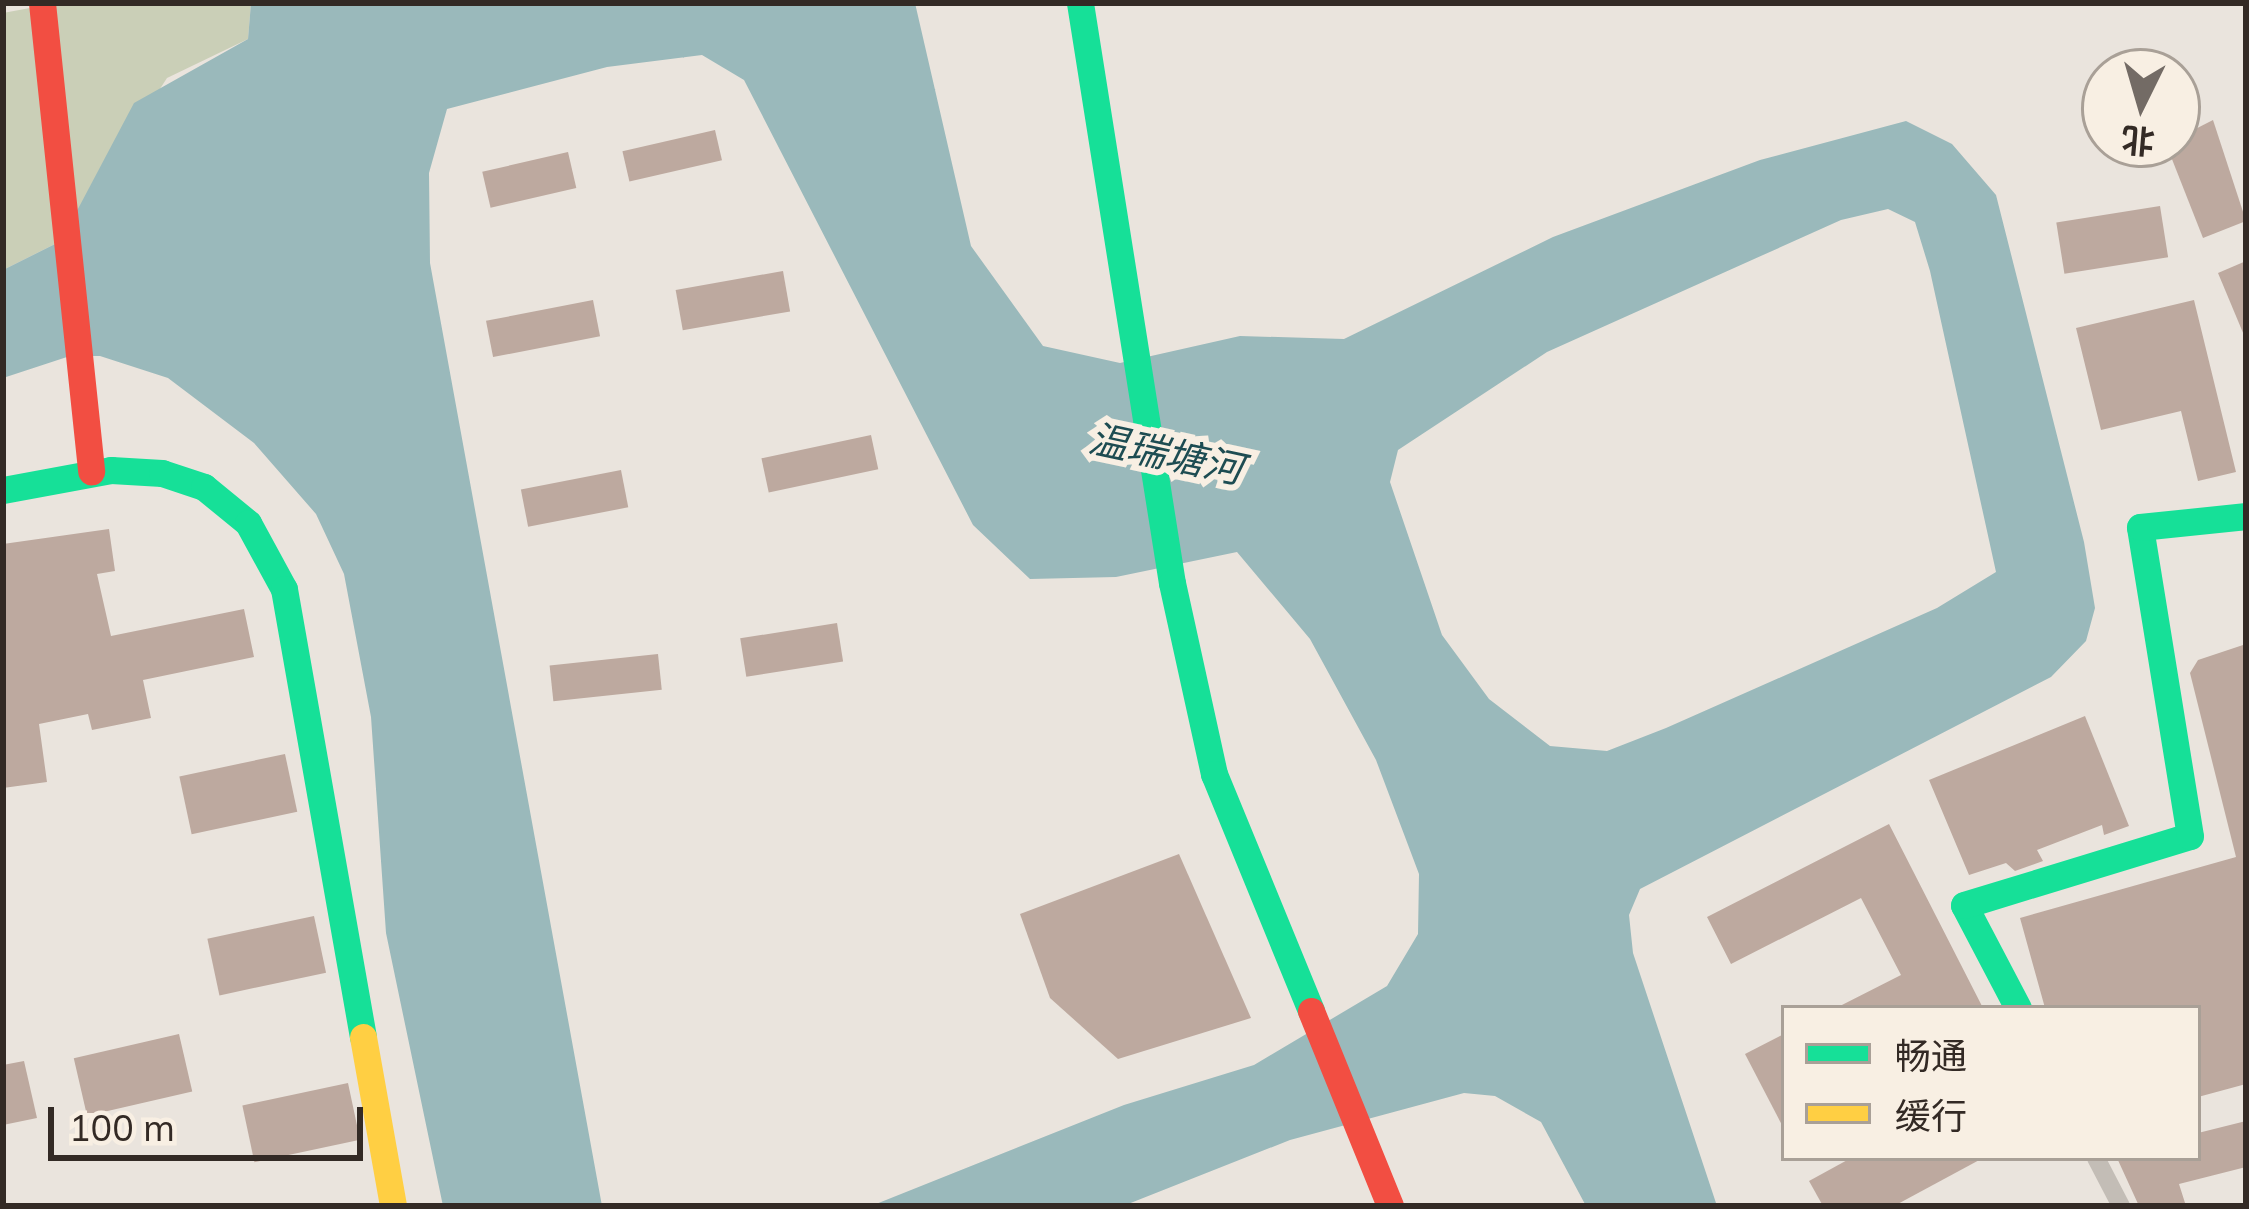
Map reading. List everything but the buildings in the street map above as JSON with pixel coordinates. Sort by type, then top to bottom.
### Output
[{"type":"street","points":[[42,3],[59,223],[91,471]]},
{"type":"street","points":[[1080,3],[1172,583],[1214,774],[1390,1206]]},
{"type":"street","points":[[3,490],[91,471],[162,473],[204,487],[248,523],[284,589],[393,1206]]},
{"type":"street","points":[[2016,1005],[1964,905],[2190,836],[2140,527],[2246,516]]},
{"type":"street","points":[[2098,1161],[2121,1206]]},
{"type":"green space","points":[[57,3],[251,3],[248,39],[167,78],[61,241],[3,270],[3,13]]},
{"type":"water","name":"温瑞塘河","points":[[251,3],[915,3],[971,246],[1043,346],[1120,363],[1240,336],[1344,339],[1553,237],[1760,160],[1906,121],[1952,144],[1996,195],[2084,542],[2095,608],[2086,641],[2051,677],[1640,889],[1629,915],[1633,953],[1717,1206],[1586,1206],[1541,1122],[1495,1096],[1464,1093],[1290,1140],[1123,1206],[871,1206],[1124,1105],[1254,1065],[1387,986],[1418,934],[1419,874],[1376,760],[1310,639],[1237,552],[1116,577],[1030,579],[973,525],[744,80],[702,55],[607,67],[447,109],[429,173],[430,263],[602,1206],[443,1206],[386,933],[371,717],[344,574],[316,514],[254,443],[168,378],[100,356],[70,356],[3,378],[3,270],[61,241],[134,103],[248,39]],"holes":[[[1888,209],[1915,222],[1996,572],[1937,608],[1607,751],[1550,746],[1489,699],[1442,635],[1390,482],[1398,450],[1547,352],[1841,220]]]},
{"type":"traffic: fast","points":[[1080,3],[1172,583],[1214,774],[1311,1011]]},
{"type":"traffic: fast","points":[[3,490],[111,470],[162,473],[204,487],[248,523],[284,589],[363,1037]]},
{"type":"traffic: fast","points":[[2016,1005],[1964,905],[2190,836],[2140,527],[2246,516]]},
{"type":"traffic: slow","points":[[363,1037],[393,1206]]},
{"type":"traffic: jam","points":[[42,3],[91,471]]},
{"type":"traffic: jam","points":[[1311,1011],[1390,1206]]}]
